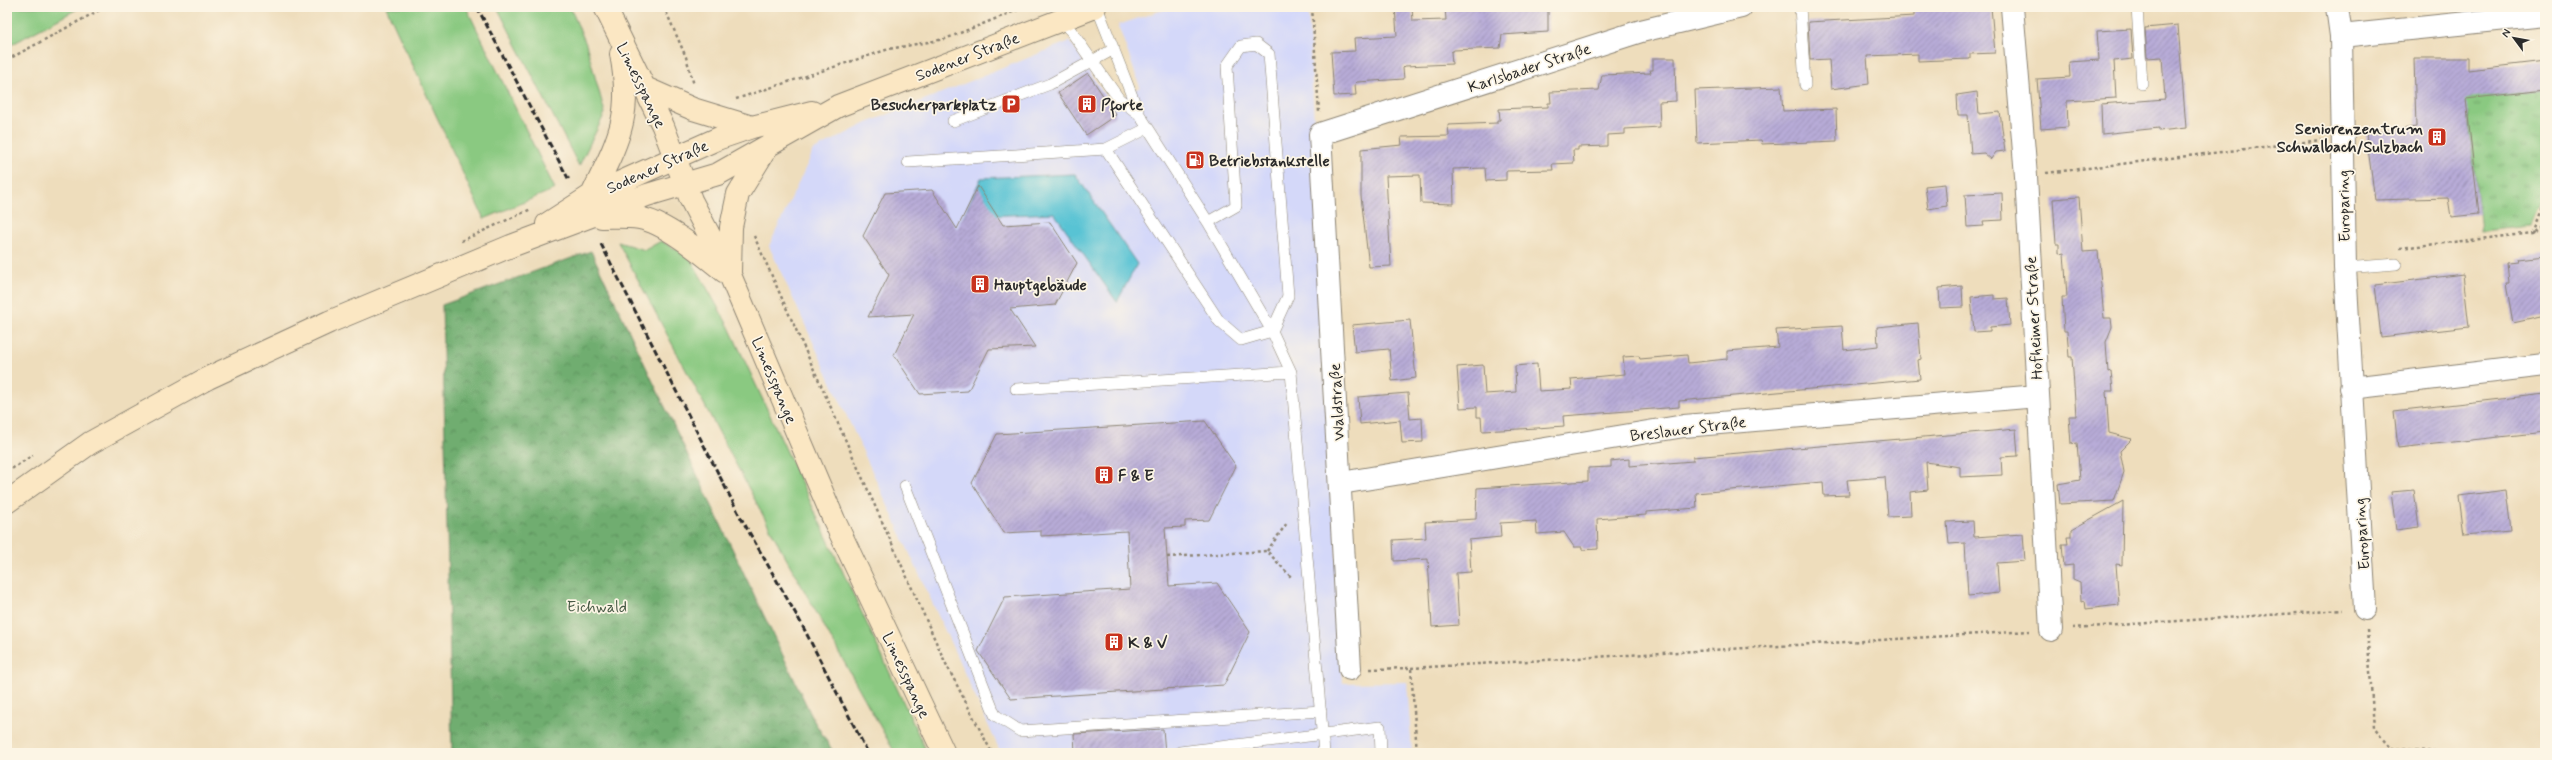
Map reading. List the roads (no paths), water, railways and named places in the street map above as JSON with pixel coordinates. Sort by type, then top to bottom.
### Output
[{"type":"main road","name":"Limesspange","points":[[605,7],[645,88],[677,158],[688,185],[691,200],[730,275],[834,520],[944,753]]},
{"type":"main road","name":"Sodener Straße","points":[[593,206],[688,185],[718,174],[771,142],[838,106],[1060,19],[1096,7]]},
{"type":"main road","points":[[593,206],[618,141],[626,109],[625,76],[618,35]]},
{"type":"main road","points":[[645,88],[693,109],[752,127]]},
{"type":"main road","name":"Sodener Straße","points":[[593,206],[677,158],[717,139],[752,127],[838,106]]},
{"type":"main road","points":[[730,275],[731,227],[738,194],[771,142]]},
{"type":"main road","points":[[7,502],[90,443],[208,378],[329,322],[511,246],[593,206],[640,218],[653,223],[686,242],[730,275]]},
{"type":"street","name":"Karlsbader Straße","points":[[1320,134],[1641,31],[1740,7]]},
{"type":"street","name":"Hofheimer Straße","points":[[2012,7],[2026,176],[2051,630]]},
{"type":"street","name":"Europaring","points":[[2337,7],[2341,36],[2345,268],[2365,609]]},
{"type":"street","points":[[2341,36],[2543,13]]},
{"type":"street","name":"Waldstraße","points":[[1320,134],[1341,483],[1350,669]]},
{"type":"street","points":[[2351,388],[2545,365]]},
{"type":"street","name":"Breslauer Straße","points":[[1341,483],[1684,426],[2038,396]]},
{"type":"lane","points":[[1096,7],[1132,92],[1139,114],[1208,222],[1272,331],[1291,372],[1324,753]]},
{"type":"lane","points":[[1800,7],[1805,84]]},
{"type":"lane","points":[[2137,7],[2142,84]]},
{"type":"lane","points":[[1060,19],[1122,102],[1139,114]]},
{"type":"lane","points":[[1106,149],[1219,321],[1241,340],[1272,331],[1288,296],[1270,54],[1256,44],[1241,46],[1227,66],[1236,206],[1208,222]]},
{"type":"lane","points":[[953,121],[1050,84],[1091,60],[1114,50]]},
{"type":"lane","points":[[908,162],[1106,149],[1148,128]]},
{"type":"lane","points":[[2345,268],[2396,264]]},
{"type":"lane","points":[[1016,390],[1291,372]]},
{"type":"lane","points":[[905,486],[995,715],[1020,731],[1321,711]]},
{"type":"lane","points":[[1180,752],[1380,727],[1381,753]]},
{"type":"water","points":[[1075,174],[1137,264],[1117,302],[1054,213],[963,217],[981,178]]},
{"type":"railway","points":[[477,7],[569,180]]},
{"type":"railway","points":[[601,244],[741,518],[801,623],[868,753]]},
{"type":"place","name":"Besucherparkplatz","points":[[1011,104]]},
{"type":"place","name":"Pforte","points":[[1087,104]]},
{"type":"place","name":"Seniorenzentrum Schwalbach/Sulzbach","points":[[2437,137]]},
{"type":"place","name":"Betriebstankstelle","points":[[1195,160]]},
{"type":"place","name":"Hauptgebäude","points":[[980,284]]},
{"type":"place","name":"F & E","points":[[1104,475]]},
{"type":"place","name":"K & V","points":[[1114,642]]},
{"type":"park label","name":"Eichwald","points":[[597,606]]}]
